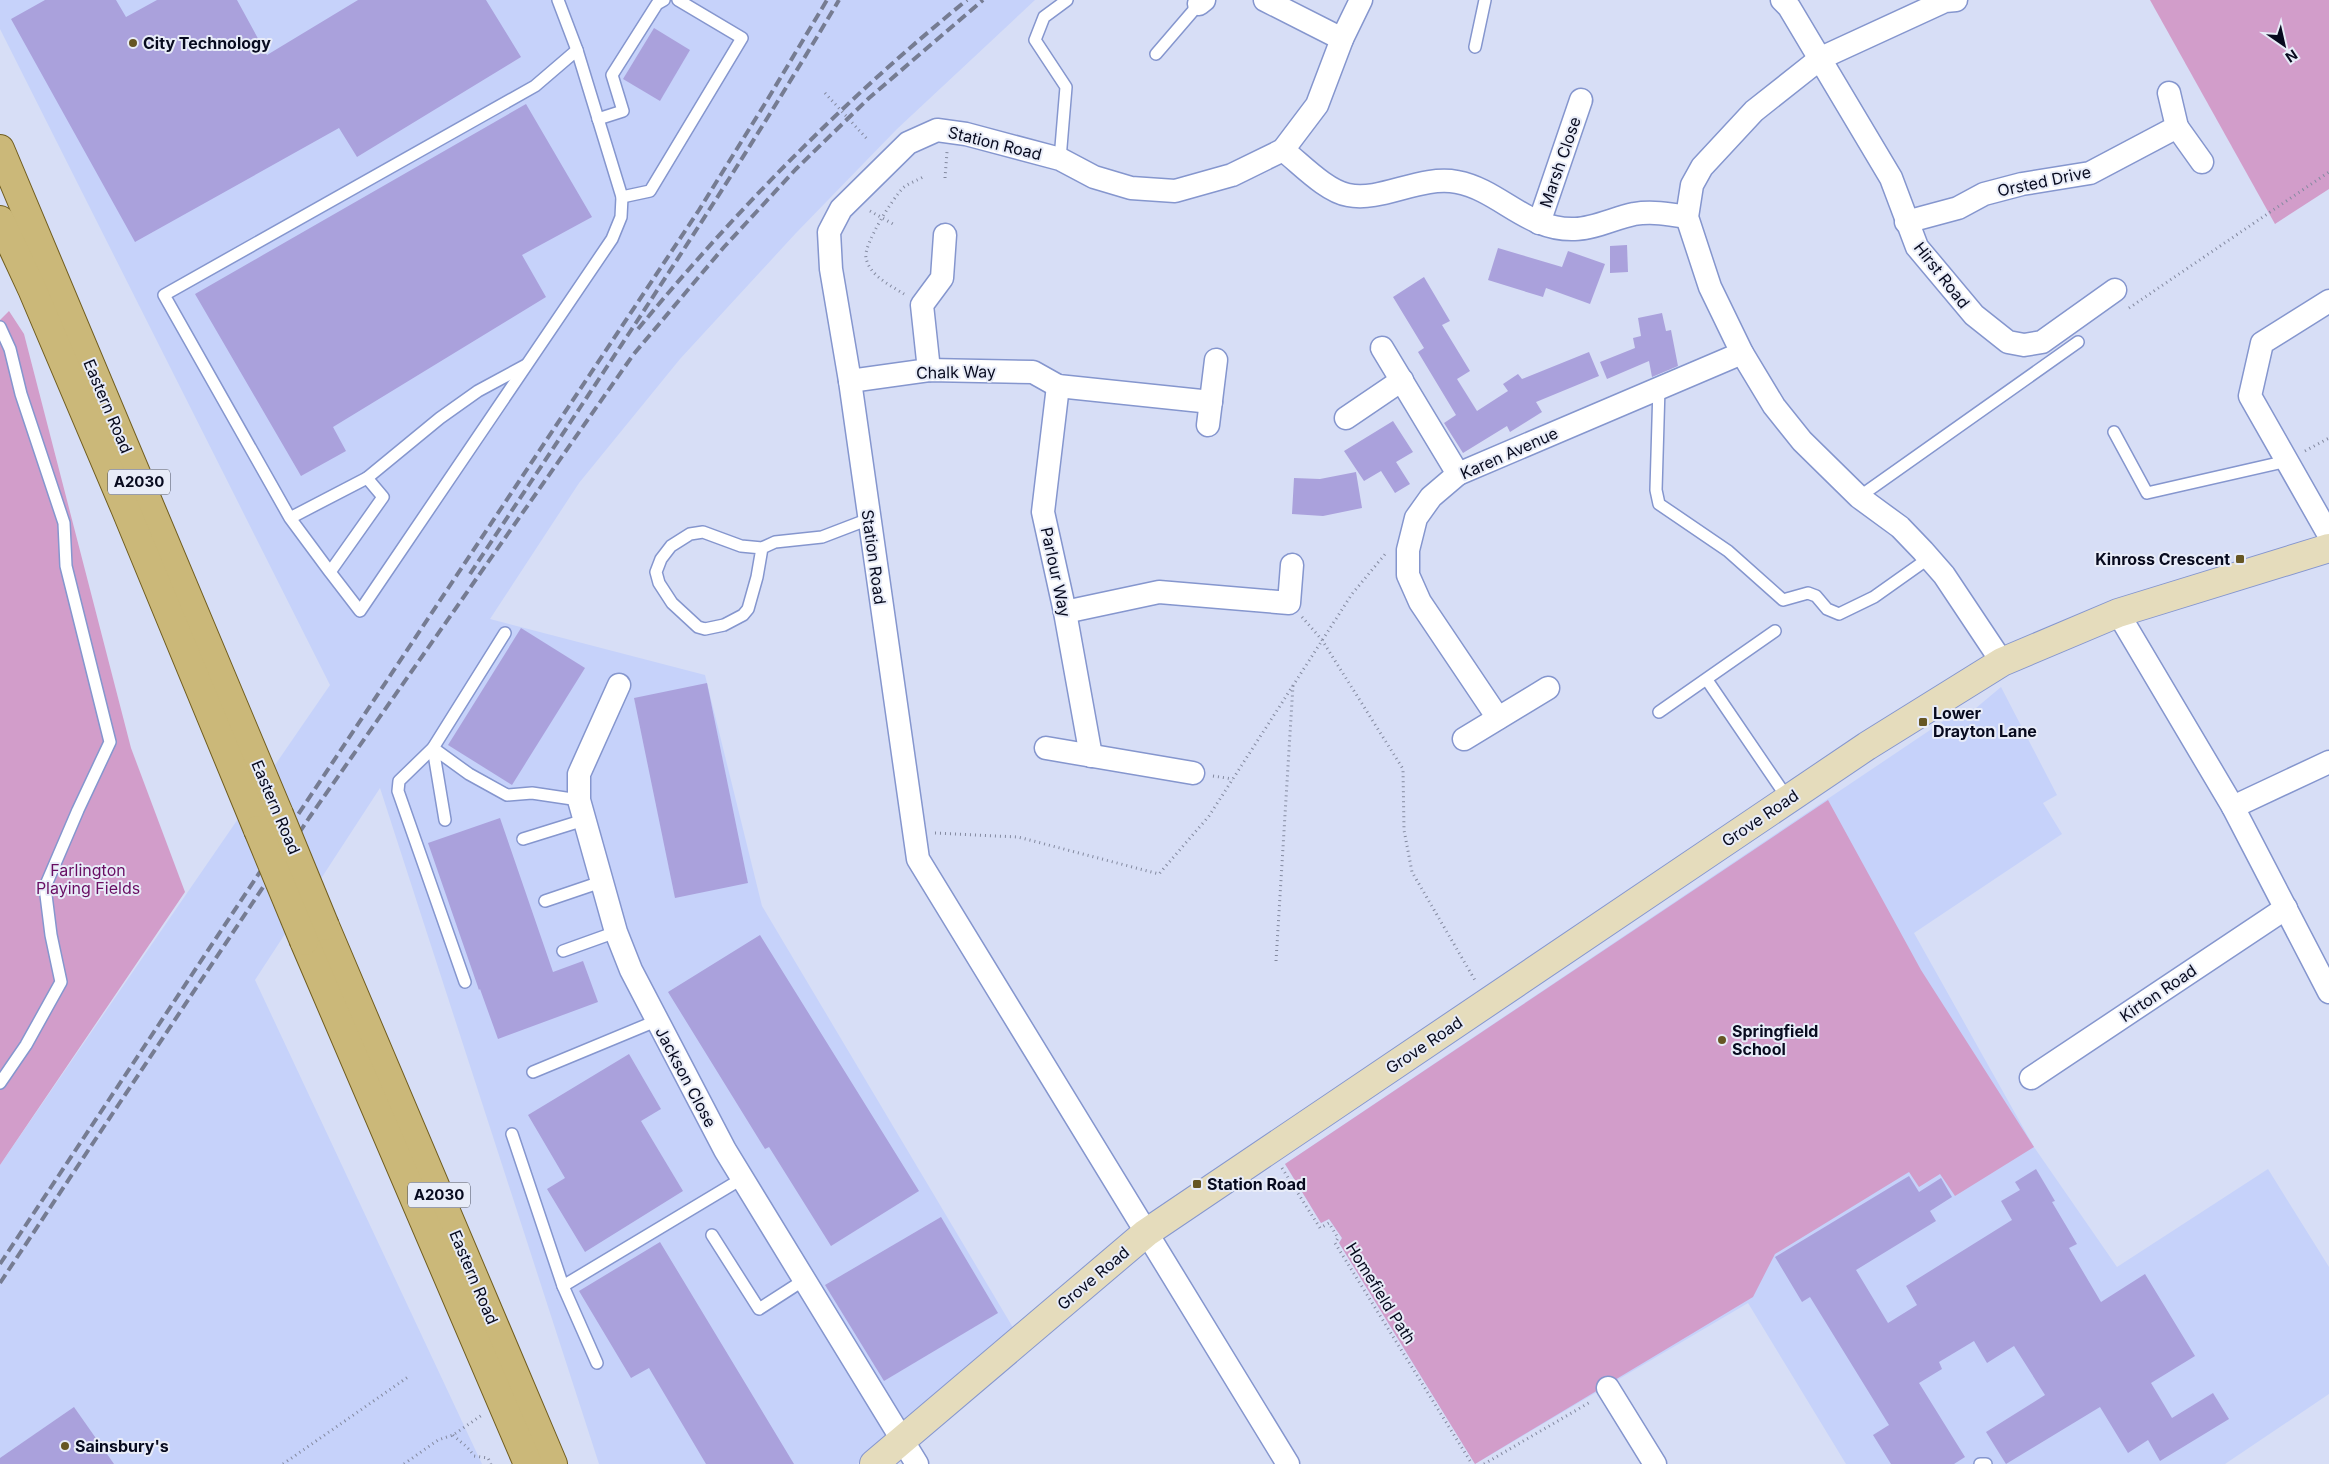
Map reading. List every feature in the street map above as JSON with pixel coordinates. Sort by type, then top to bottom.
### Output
[{"type":"main road","name":"Eastern Road","points":[[0,149],[279,814],[314,934],[528,1464]]},
{"type":"main road","name":"Eastern Road","points":[[0,220],[32,288],[258,830],[314,934],[553,1464]]},
{"type":"street","points":[[1265,0],[1342,39]]},
{"type":"street","name":"Station Road","points":[[1288,1464],[918,859],[850,381],[831,269],[829,232],[841,209],[908,143],[937,130],[966,134],[1060,159],[1094,177],[1132,188],[1175,191],[1232,175],[1283,150],[1317,105],[1342,39],[1361,0]]},
{"type":"street","name":"Hirst Road","points":[[1782,0],[1790,7],[1891,178],[1917,247],[1974,315],[2008,342],[2024,345],[2042,342],[2115,290]]},
{"type":"street","points":[[1956,0],[1944,1],[1821,58],[1754,111],[1715,150],[1702,167],[1692,185],[1686,217],[1710,286],[1742,353],[1774,406],[1802,441],[1859,497],[1900,527],[1929,558],[1944,575],[2002,662],[2118,613],[2329,548]]},
{"type":"street","points":[[2170,93],[2177,127],[2202,162]]},
{"type":"street","name":"Marsh Close","points":[[1539,223],[1581,100]]},
{"type":"street","name":"Orsted Drive","points":[[1906,222],[1958,208],[1984,194],[2022,184],[2090,173],[2177,127]]},
{"type":"street","points":[[1283,150],[1333,190],[1348,196],[1365,196],[1429,181],[1455,182],[1481,189],[1514,211],[1539,223],[1575,230],[1634,214],[1658,212],[1686,217]]},
{"type":"street","points":[[929,370],[922,305],[942,278],[945,235]]},
{"type":"street","points":[[2329,301],[2262,343],[2250,396],[2329,535]]},
{"type":"street","points":[[1382,348],[1458,474]]},
{"type":"street","name":"Karen Avenue","points":[[1498,718],[1420,602],[1408,575],[1408,550],[1416,518],[1431,497],[1458,474],[1658,387],[1742,353]]},
{"type":"street","points":[[1208,425],[1216,360]]},
{"type":"street","name":"Chalk Way","points":[[850,381],[929,370],[1033,372],[1058,386]]},
{"type":"street","points":[[1346,418],[1402,380]]},
{"type":"street","points":[[1058,386],[1211,402]]},
{"type":"street","name":"Parlour Way","points":[[1058,386],[1043,512],[1065,612],[1091,756]]},
{"type":"street","points":[[1065,612],[1159,592],[1290,603],[1292,565]]},
{"type":"street","points":[[2118,613],[2233,807],[2329,992]]},
{"type":"street","name":"Grove Road","points":[[874,1464],[1146,1233],[1867,746],[2002,662]]},
{"type":"street","name":"Jackson Close","points":[[619,685],[579,774],[581,810],[616,932],[631,970],[656,1021],[725,1150],[917,1464]]},
{"type":"street","points":[[1464,739],[1548,688]]},
{"type":"street","points":[[1046,748],[1193,774]]},
{"type":"street","points":[[2233,807],[2329,762]]},
{"type":"street","name":"Kirton Road","points":[[2031,1078],[2286,908]]},
{"type":"street","points":[[1609,1389],[1655,1464]]},
{"type":"lane","points":[[558,0],[577,50],[622,197],[621,217],[612,239],[360,611],[290,518],[164,295],[535,86],[577,50]]},
{"type":"lane","points":[[598,119],[623,111],[612,76],[657,4],[664,0]]},
{"type":"lane","points":[[622,197],[650,191],[742,38],[678,0]]},
{"type":"lane","points":[[1060,159],[1066,87],[1035,40],[1044,17],[1067,0]]},
{"type":"lane","points":[[1475,47],[1485,0]]},
{"type":"lane","points":[[1156,54],[1202,2]]},
{"type":"lane","points":[[0,327],[10,349],[21,394],[64,523],[66,566],[110,742],[45,886],[51,935],[61,982],[26,1045],[0,1083]]},
{"type":"lane","points":[[1859,497],[2078,342]]},
{"type":"lane","points":[[290,518],[367,478],[440,418],[478,390],[528,364]]},
{"type":"lane","points":[[1658,387],[1656,490],[1659,504],[1728,551],[1783,600],[1808,593],[1816,596],[1827,609],[1839,614],[1874,597],[1929,558]]},
{"type":"lane","points":[[2114,432],[2147,493],[2287,461]]},
{"type":"lane","points":[[330,572],[383,496],[367,478]]},
{"type":"lane","points":[[762,548],[757,577],[748,608],[743,614],[724,625],[705,629],[698,627],[672,602],[659,583],[656,572],[661,559],[671,546],[690,534],[703,532],[741,546],[762,548],[775,542],[822,537],[869,519]]},
{"type":"lane","points":[[1660,712],[1775,631]]},
{"type":"lane","points":[[465,982],[398,791],[399,781],[433,748],[505,633]]},
{"type":"lane","points":[[1707,680],[1788,799]]},
{"type":"lane","points":[[433,748],[469,774],[507,795],[532,793],[581,810]]},
{"type":"lane","points":[[433,748],[445,820]]},
{"type":"lane","points":[[523,839],[581,810]]},
{"type":"lane","points":[[544,901],[602,882]]},
{"type":"lane","points":[[563,951],[616,932]]},
{"type":"lane","points":[[533,1072],[656,1021]]},
{"type":"lane","points":[[512,1134],[562,1286],[596,1363]]},
{"type":"lane","points":[[562,1286],[743,1178]]},
{"type":"lane","points":[[712,1235],[759,1309],[804,1280]]},
{"type":"lane","points":[[1980,1464],[1986,1464]]},
{"type":"path","points":[[825,93],[868,140]]},
{"type":"path","points":[[2127,309],[2329,172]]},
{"type":"path","points":[[922,305],[873,273],[866,258],[869,240],[902,189],[923,177]]},
{"type":"path","points":[[851,199],[893,224]]},
{"type":"path","points":[[2287,461],[2329,438]]},
{"type":"path","points":[[1290,603],[1322,640],[1403,769],[1404,830],[1412,872],[1488,1002]]},
{"type":"path","points":[[1276,961],[1294,684]]},
{"type":"path","name":"Homefield Path","points":[[1270,1149],[1320,1228],[1328,1223],[1338,1238],[1335,1243],[1472,1464]]},
{"type":"path","points":[[283,1464],[408,1377]]},
{"type":"path","points":[[1484,1464],[1609,1389]]},
{"type":"path","points":[[404,1464],[438,1440],[453,1435],[461,1427],[485,1414]]},
{"type":"path","points":[[453,1435],[466,1444],[474,1456],[488,1458],[491,1464]]},
{"type":"shaded area","points":[[0,0],[1035,0],[897,129],[796,233],[680,359],[579,483],[490,619],[705,675],[762,906],[1015,1331],[857,1464],[599,1464],[380,788],[255,980],[482,1464],[0,1464],[0,1165],[330,685],[0,29]]},
{"type":"shaded area","name":"Springfield School","points":[[2001,687],[2057,795],[2043,803],[2062,834],[1914,933],[2034,1147],[2117,1267],[2268,1169],[2329,1267],[2329,1394],[2225,1464],[1846,1464],[1748,1303],[1475,1464],[1339,1243],[1342,1238],[1329,1219],[1321,1223],[1285,1164],[1948,718],[1976,708]]},
{"type":"green space","points":[[2150,0],[2329,0],[2329,189],[2275,224]]},
{"type":"green space","name":"Farlington Playing Fields","points":[[9,311],[24,334],[131,748],[185,892],[0,1165],[0,320]]},
{"type":"green space","points":[[1828,800],[1921,970],[2034,1147],[1955,1196],[1940,1174],[1919,1187],[1909,1172],[1775,1254],[1753,1297],[1475,1464],[1339,1243],[1342,1238],[1329,1219],[1321,1223],[1285,1164]]},
{"type":"building","points":[[45,0],[116,0],[126,17],[157,0],[237,0],[267,55],[358,0],[486,0],[521,57],[357,157],[339,128],[135,242],[11,19]]},
{"type":"building","points":[[654,28],[690,50],[660,101],[623,79]]},
{"type":"building","points":[[526,104],[592,217],[522,255],[546,297],[333,427],[346,451],[301,476],[195,294]]},
{"type":"building","points":[[1627,245],[1628,272],[1610,273],[1610,246]]},
{"type":"building","points":[[1498,248],[1562,267],[1568,251],[1605,264],[1590,304],[1546,288],[1543,297],[1488,280]]},
{"type":"building","points":[[1424,277],[1450,321],[1442,325],[1470,371],[1457,379],[1477,411],[1508,391],[1503,384],[1518,374],[1522,379],[1589,352],[1599,376],[1536,402],[1542,412],[1510,432],[1507,426],[1463,453],[1444,423],[1456,415],[1418,352],[1424,348],[1393,297]]},
{"type":"building","points":[[1662,313],[1666,331],[1671,330],[1678,366],[1652,377],[1649,361],[1607,379],[1600,362],[1635,348],[1633,338],[1641,336],[1638,318]]},
{"type":"building","points":[[1393,421],[1413,452],[1396,462],[1410,484],[1395,493],[1381,471],[1364,481],[1344,451]]},
{"type":"building","points":[[1356,472],[1362,508],[1323,516],[1292,514],[1294,478],[1320,479]]},
{"type":"building","points":[[521,628],[585,668],[512,785],[448,745]]},
{"type":"building","points":[[707,683],[748,883],[675,898],[634,698]]},
{"type":"building","points":[[500,818],[553,972],[583,961],[598,1002],[498,1039],[428,843]]},
{"type":"building","points":[[760,935],[919,1191],[831,1246],[769,1147],[765,1149],[668,992]]},
{"type":"building","points":[[629,1054],[661,1109],[641,1121],[683,1191],[585,1252],[547,1189],[565,1178],[528,1115]]},
{"type":"building","points":[[2036,1169],[2055,1201],[2052,1202],[2077,1244],[2069,1248],[2101,1302],[2145,1274],[2195,1356],[2151,1383],[2172,1418],[2213,1393],[2229,1419],[2160,1461],[2148,1440],[2128,1453],[2100,1407],[2006,1464],[1986,1432],[2045,1395],[2014,1346],[1987,1363],[1974,1341],[1939,1362],[1942,1369],[1919,1383],[1965,1457],[1954,1464],[1891,1464],[1873,1435],[1889,1425],[1810,1297],[1802,1302],[1775,1257],[1909,1176],[1919,1192],[1941,1178],[1952,1197],[1930,1211],[1936,1221],[1856,1270],[1888,1323],[1917,1305],[1906,1286],[2012,1220],[2001,1201],[2020,1190],[2015,1182]]},
{"type":"building","points":[[941,1217],[998,1313],[884,1381],[825,1285]]},
{"type":"building","points":[[660,1242],[794,1464],[706,1464],[649,1368],[631,1378],[579,1291]]},
{"type":"building","points":[[74,1407],[114,1464],[0,1464],[0,1458]]},
{"type":"railway","points":[[0,1264],[699,210],[827,0]]},
{"type":"railway","points":[[470,574],[704,218],[839,0]]},
{"type":"railway","points":[[638,329],[714,241],[794,156],[878,76],[967,0]]},
{"type":"railway","points":[[0,1283],[309,818],[633,355],[724,247],[796,169],[869,98],[983,0]]},
{"type":"place","name":"City Technology","points":[[133,43]]},
{"type":"place","name":"Kinross Crescent","points":[[2240,559]]},
{"type":"place","name":"Lower Drayton Lane","points":[[1923,722]]},
{"type":"place","name":"Springfield School","points":[[1722,1040]]},
{"type":"place","name":"Station Road","points":[[1197,1184]]},
{"type":"place","name":"Sainsbury's","points":[[65,1446]]}]
